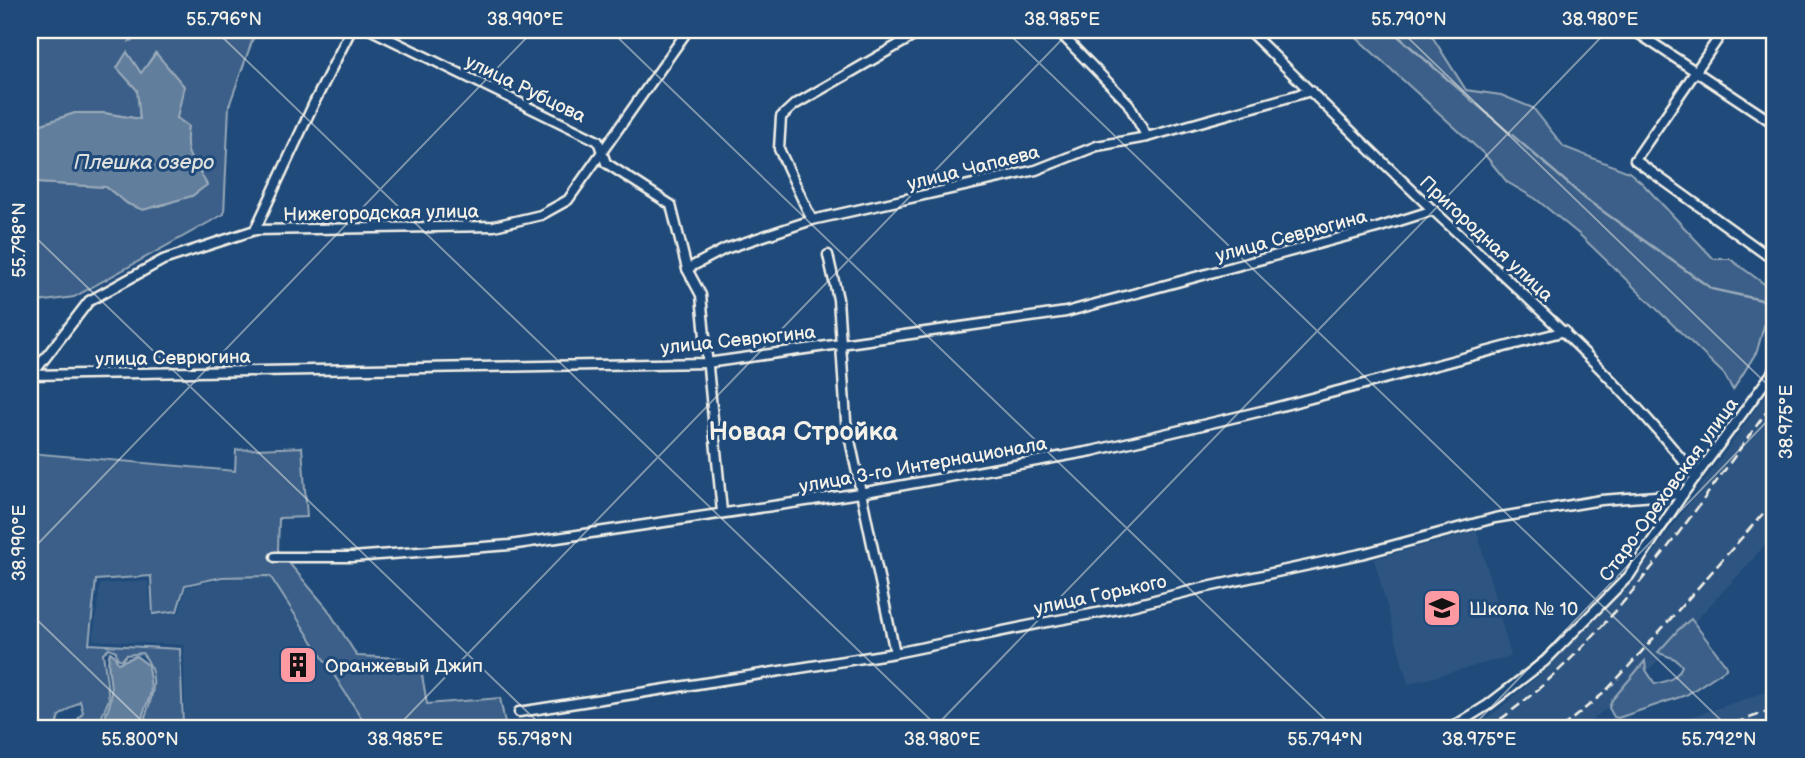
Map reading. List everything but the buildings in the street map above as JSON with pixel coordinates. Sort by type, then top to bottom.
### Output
[{"type":"street","points":[[255,230],[351,30]]},
{"type":"street","name":"улица Рубцова","points":[[371,30],[598,141],[606,163],[671,205],[687,269],[701,295],[722,512]]},
{"type":"street","name":"Нижегородская улица","points":[[31,375],[89,301],[163,260],[255,230],[494,226],[541,215],[568,200],[688,30]]},
{"type":"street","points":[[812,220],[779,149],[781,117],[794,104],[924,30]]},
{"type":"street","points":[[1057,30],[1128,103],[1147,137]]},
{"type":"street","name":"Пригородная улица","points":[[1248,30],[1434,210],[1565,331],[1650,420],[1696,477]]},
{"type":"street","points":[[1633,30],[1775,124]]},
{"type":"street","points":[[1724,30],[1635,160],[1775,261]]},
{"type":"street","name":"улица Чапаева","points":[[687,269],[725,249],[812,220],[1035,170],[1097,146],[1147,137],[1311,91]]},
{"type":"street","name":"улица Севрюгина","points":[[31,375],[708,363],[1066,312],[1377,228],[1434,210]]},
{"type":"street","points":[[828,255],[838,299],[843,343],[846,421],[895,653]]},
{"type":"street","name":"улица 3-го Интернационала","points":[[275,556],[352,557],[510,545],[860,493],[1118,445],[1266,410],[1565,331]]},
{"type":"street","name":"Старо-Ореховская улица","points":[[1451,728],[1488,705],[1545,661],[1629,576],[1683,495],[1775,369]]},
{"type":"street","name":"улица Горького","points":[[519,712],[895,653],[1119,609],[1365,553],[1495,518],[1601,500],[1683,495]]},
{"type":"shaded area","points":[[30,30],[139,30],[130,41],[152,34],[155,30],[256,30],[229,106],[224,214],[74,297],[30,303],[30,190],[37,183],[106,187],[128,204],[160,206],[174,201],[201,172],[190,160],[155,53],[139,84],[140,119],[104,113],[75,113],[30,128]]},
{"type":"shaded area","points":[[1348,30],[1428,30],[1466,90],[1501,95],[1533,108],[1564,147],[1629,172],[1714,259],[1730,259],[1770,288],[1775,288],[1775,303],[1767,315],[1757,351],[1733,390],[1724,374],[1580,235],[1536,199],[1507,182],[1485,155]]},
{"type":"shaded area","points":[[1775,382],[1775,533],[1747,566],[1630,690],[1581,728],[1472,728],[1548,668],[1635,579]]},
{"type":"shaded area","points":[[302,447],[307,517],[279,518],[278,550],[327,608],[357,656],[401,658],[421,669],[427,704],[500,698],[506,728],[368,728],[270,576],[222,577],[185,585],[177,611],[153,614],[151,576],[96,580],[89,644],[180,649],[181,728],[144,728],[148,723],[145,717],[153,684],[151,668],[142,653],[126,655],[122,660],[117,658],[116,651],[109,648],[103,653],[109,699],[100,721],[102,728],[72,728],[83,712],[80,701],[59,716],[55,728],[30,728],[30,453],[235,471],[236,450]]},
{"type":"shaded area","name":"Школа № 10","points":[[1477,531],[1511,656],[1408,684],[1374,559]]},
{"type":"shaded area","points":[[269,577],[366,728],[185,728],[184,645],[93,640],[100,584],[148,581],[151,616],[179,613],[187,587],[222,579]]},
{"type":"shaded area","points":[[1691,619],[1726,665],[1726,669],[1686,695],[1618,718],[1614,717],[1609,708],[1612,700],[1645,661],[1646,670],[1655,684],[1677,674],[1682,666],[1679,662],[1658,652]]},
{"type":"shaded area","points":[[1775,689],[1775,728],[1658,728]]},
{"type":"water","name":"Плешка озеро","points":[[127,52],[141,73],[156,53],[184,86],[177,118],[188,126],[188,152],[207,185],[192,196],[143,210],[128,204],[106,187],[37,183],[30,190],[30,128],[75,113],[104,113],[140,119],[137,90],[117,68]]},
{"type":"water","points":[[110,652],[118,663],[136,656],[148,665],[151,691],[142,719],[146,723],[142,728],[104,728],[111,696],[108,662]]},
{"type":"waterway","points":[[1391,30],[1587,200],[1712,289],[1775,303]]},
{"type":"railway","points":[[1488,728],[1531,696],[1609,619],[1679,532],[1775,400]]},
{"type":"railway","points":[[1561,728],[1604,693],[1775,500]]},
{"type":"railway","points":[[1721,728],[1775,709]]},
{"type":"railway","points":[[1763,728],[1775,724]]},
{"type":"place","name":"Школа № 10","points":[[1442,608]]},
{"type":"place","name":"Оранжевый Джип","points":[[298,665]]},
{"type":"district","name":"Новая Стройка","points":[[803,431]]}]
